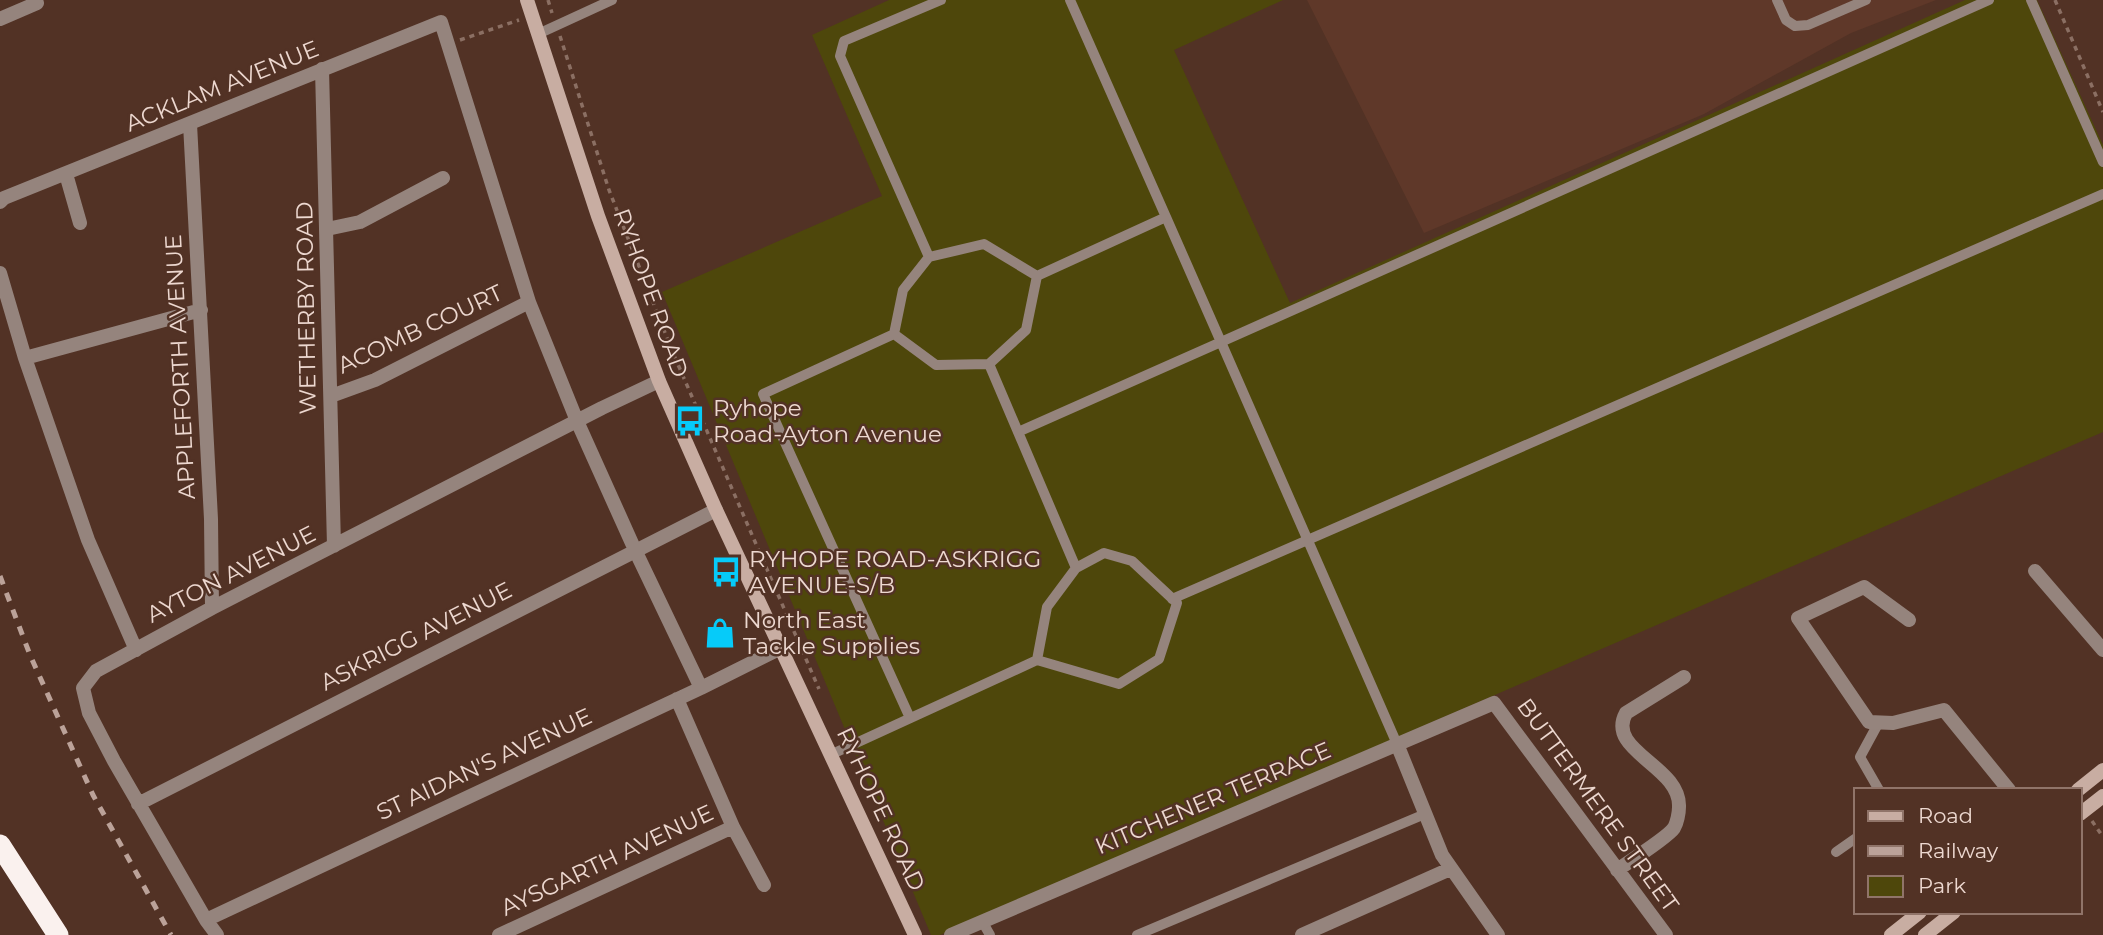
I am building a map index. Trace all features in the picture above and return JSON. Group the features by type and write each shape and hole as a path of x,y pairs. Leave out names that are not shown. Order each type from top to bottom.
{"highway":[{"path":"0,845 58,935"}],"main road":[{"name":"RYHOPE ROAD","path":"527,0 598,216 659,381 716,510 915,935"},
{"path":"2081,788 2103,771"},
{"path":"2082,812 2103,796"},
{"path":"1891,935 1917,914"},
{"path":"1925,935 1951,914"}],"street":[{"path":"0,19 37,3"},
{"name":"ACKLAM AVENUE","path":"0,202 4,198 442,22 449,44"},
{"path":"449,44 529,302 577,421 701,688"},
{"name":"WETHERBY ROAD","path":"322,69 334,546"},
{"name":"APPLEFORTH AVENUE","path":"190,124 211,519 212,608"},
{"path":"66,174 80,223"},
{"path":"327,229 360,222 443,178"},
{"path":"0,274 88,540 136,649"},
{"name":"ACOMB COURT","path":"331,396 375,380 529,302"},
{"path":"26,358 201,310"},
{"name":"AYTON AVENUE","path":"217,935 138,804 89,713 83,688 96,671 212,608 659,381"},
{"name":"ASKRIGG AVENUE","path":"138,804 716,510"},
{"path":"2035,571 2103,650"},
{"path":"1909,620 1864,587 1798,618 1869,722 1893,723 1944,710 2007,788"},
{"name":"ST AIDAN'S AVENUE","path":"206,920 781,648"},
{"path":"1617,870 1674,828 1679,813 1679,798 1672,783 1633,748 1621,730 1622,720 1626,713 1684,677"},
{"path":"677,699 733,827 764,885"},
{"name":"KITCHENER TERRACE","path":"951,935 1494,703"},
{"name":"BUTTERMERE STREET","path":"1494,703 1666,935"},
{"path":"1396,744 1441,855 1498,935"},
{"name":"AYSGARTH AVENUE","path":"499,935 733,827"},
{"path":"1302,935 1321,931 1450,869"}],"lane":[{"path":"538,34 612,0"},
{"path":"929,257 840,56 844,41 941,0"},
{"path":"1070,0 1396,744"},
{"path":"1777,0 1786,20 1795,26 1808,24 1866,0"},
{"path":"1018,432 1989,0"},
{"path":"2031,0 2103,162"},
{"path":"1172,598 2103,194"},
{"path":"1037,276 1166,217"},
{"path":"894,334 903,290 929,257 984,244 1037,276"},
{"path":"894,334 936,365 989,364 1026,330 1037,276"},
{"path":"894,334 763,394 910,718"},
{"path":"989,364 1076,568"},
{"path":"830,755 1037,660 1119,684 1159,659 1177,603 1132,561 1104,553 1076,568 1047,607 1037,660"},
{"path":"1878,788 1860,757 1879,722"},
{"path":"1137,935 1425,814"},
{"path":"1836,852 1854,839"},
{"path":"982,921 990,935"}],"path":[{"path":"548,0 609,190 673,353 822,696"},
{"path":"2055,0 2103,113"},
{"path":"449,44 531,15"}],"shaded area":[{"path":"1307,0 1936,0 1851,33 1704,114 1424,233"}],"green space":[{"path":"889,0 1283,0 1174,50 1290,303 1965,0 2037,0 2103,145 2103,432 940,935 931,935 662,292 882,196 812,35"}],"railway":[{"path":"0,576 30,655 93,795 171,935"}],"place":[{"name":"Ryhope Road-Ayton Avenue","path":"690,421"},
{"name":"RYHOPE ROAD-ASKRIGG AVENUE-S/B","path":"726,572"},
{"name":"North East Tackle Supplies","path":"720,633"}]}
